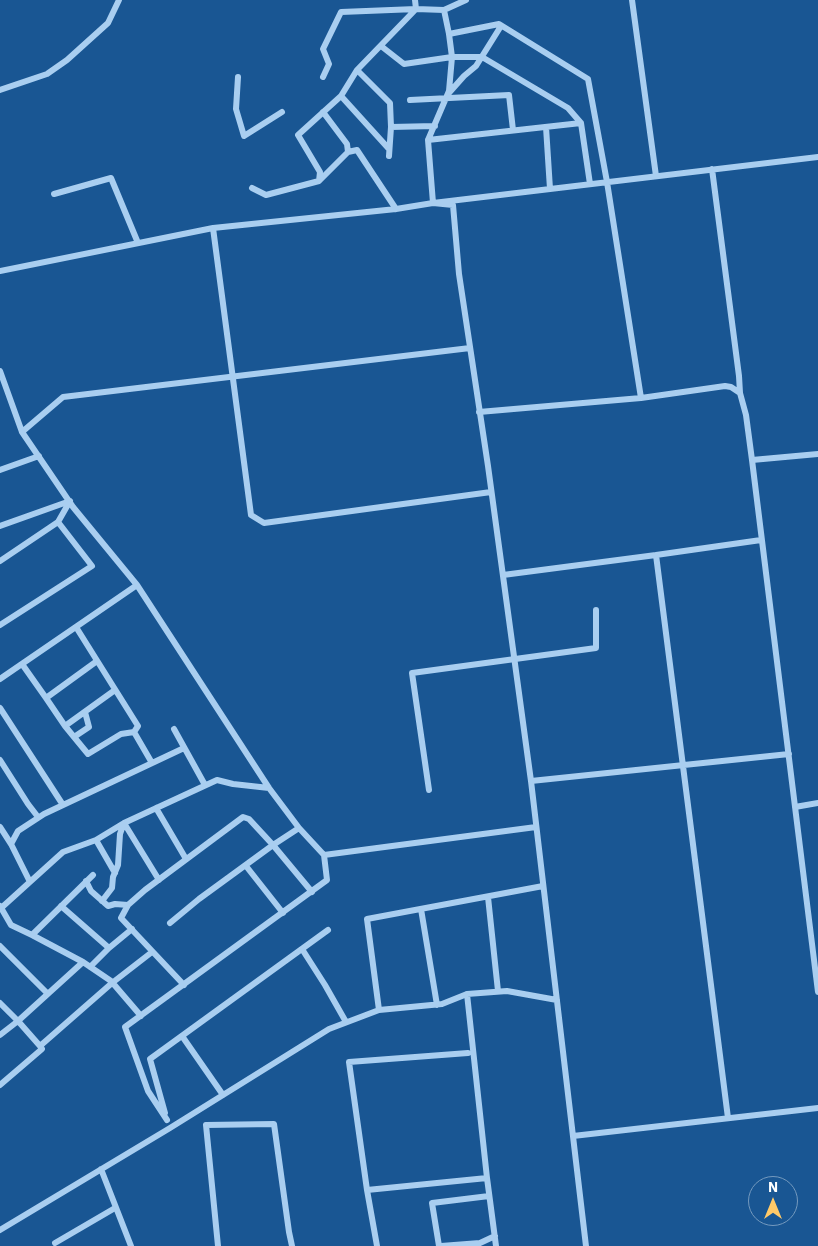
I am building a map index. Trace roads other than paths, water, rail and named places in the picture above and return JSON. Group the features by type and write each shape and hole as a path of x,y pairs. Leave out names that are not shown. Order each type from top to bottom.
{"street":[{"path":"0,90 47,74 67,60 108,23 119,0"},
{"path":"319,181 320,172 298,135 341,96 358,70 416,9 415,0"},
{"path":"323,77 329,64 323,48 341,12 416,9 444,10 466,0"},
{"path":"632,0 656,176"},
{"path":"433,203 428,140 446,97 452,56 444,10"},
{"path":"449,34 498,24 588,79 607,182 641,398"},
{"path":"446,97 464,76 476,66 501,26"},
{"path":"381,46 404,64 452,56 482,58 568,108 581,123 590,184"},
{"path":"341,96 389,153 390,103 358,70"},
{"path":"238,77 236,109 244,136 282,112"},
{"path":"410,100 509,95 513,130"},
{"path":"323,112 346,144 348,152"},
{"path":"428,140 581,123"},
{"path":"391,127 435,126"},
{"path":"546,127 550,189"},
{"path":"252,188 266,195 319,181 348,152 357,150 396,209"},
{"path":"0,271 213,228 396,209 818,157"},
{"path":"712,169 740,393 746,415 752,460 794,807 815,946 818,992"},
{"path":"54,194 111,178 138,243"},
{"path":"433,203 453,205 459,274 531,781 586,1246"},
{"path":"213,228 251,515 264,523 491,492"},
{"path":"22,432 63,397 470,348"},
{"path":"0,371 22,432 70,501 137,585 269,788 299,828 324,855 327,880 125,1027 148,1091 167,1120"},
{"path":"479,412 641,398 726,386 740,393"},
{"path":"752,460 818,454"},
{"path":"0,470 39,456"},
{"path":"0,561 58,522 70,501"},
{"path":"0,526 70,501"},
{"path":"0,625 92,566 58,522"},
{"path":"503,575 656,556 761,540"},
{"path":"656,556 728,1118"},
{"path":"0,679 137,585"},
{"path":"429,790 412,673 596,648 596,610"},
{"path":"22,664 65,726 88,754 121,734 134,732 138,726 76,627"},
{"path":"46,698 97,661"},
{"path":"65,726 115,690"},
{"path":"0,708 63,805"},
{"path":"74,737 89,726 85,712"},
{"path":"174,729 204,786"},
{"path":"134,732 152,763"},
{"path":"11,844 18,831 38,817 184,748"},
{"path":"531,781 789,754"},
{"path":"0,760 38,817"},
{"path":"141,1016 112,983 83,962 11,925 0,908 63,852 96,840 124,823 217,780 233,784 269,788"},
{"path":"794,807 818,803"},
{"path":"156,808 186,860"},
{"path":"184,985 120,918 128,905 243,817 249,819 273,845 312,892"},
{"path":"102,901 112,888 118,865 120,834 124,823"},
{"path":"124,823 159,880"},
{"path":"0,827 11,844 30,882"},
{"path":"324,855 536,827"},
{"path":"170,923 199,899 299,828"},
{"path":"96,840 115,873"},
{"path":"246,866 283,913"},
{"path":"32,935 93,875"},
{"path":"86,881 90,891 108,906 115,904 128,905"},
{"path":"379,1010 367,920 543,886"},
{"path":"488,897 498,991"},
{"path":"61,906 109,948"},
{"path":"422,909 438,1005"},
{"path":"90,967 132,929"},
{"path":"170,1128 150,1059 328,930"},
{"path":"0,946 48,994"},
{"path":"302,949 346,1022"},
{"path":"40,1046 112,983 152,952"},
{"path":"0,1035 83,962"},
{"path":"0,1230 170,1128 329,1029 379,1010 438,1005 467,994 507,991 557,1000"},
{"path":"467,994 496,1246"},
{"path":"0,1003 42,1049 0,1085"},
{"path":"182,1036 223,1095"},
{"path":"377,1246 349,1062 468,1053"},
{"path":"573,1136 818,1108"},
{"path":"218,1246 206,1125 274,1124 292,1246"},
{"path":"101,1169 131,1246"},
{"path":"367,1190 487,1178"},
{"path":"489,1196 432,1203 440,1246 480,1243 495,1236"},
{"path":"55,1243 115,1208"}]}
